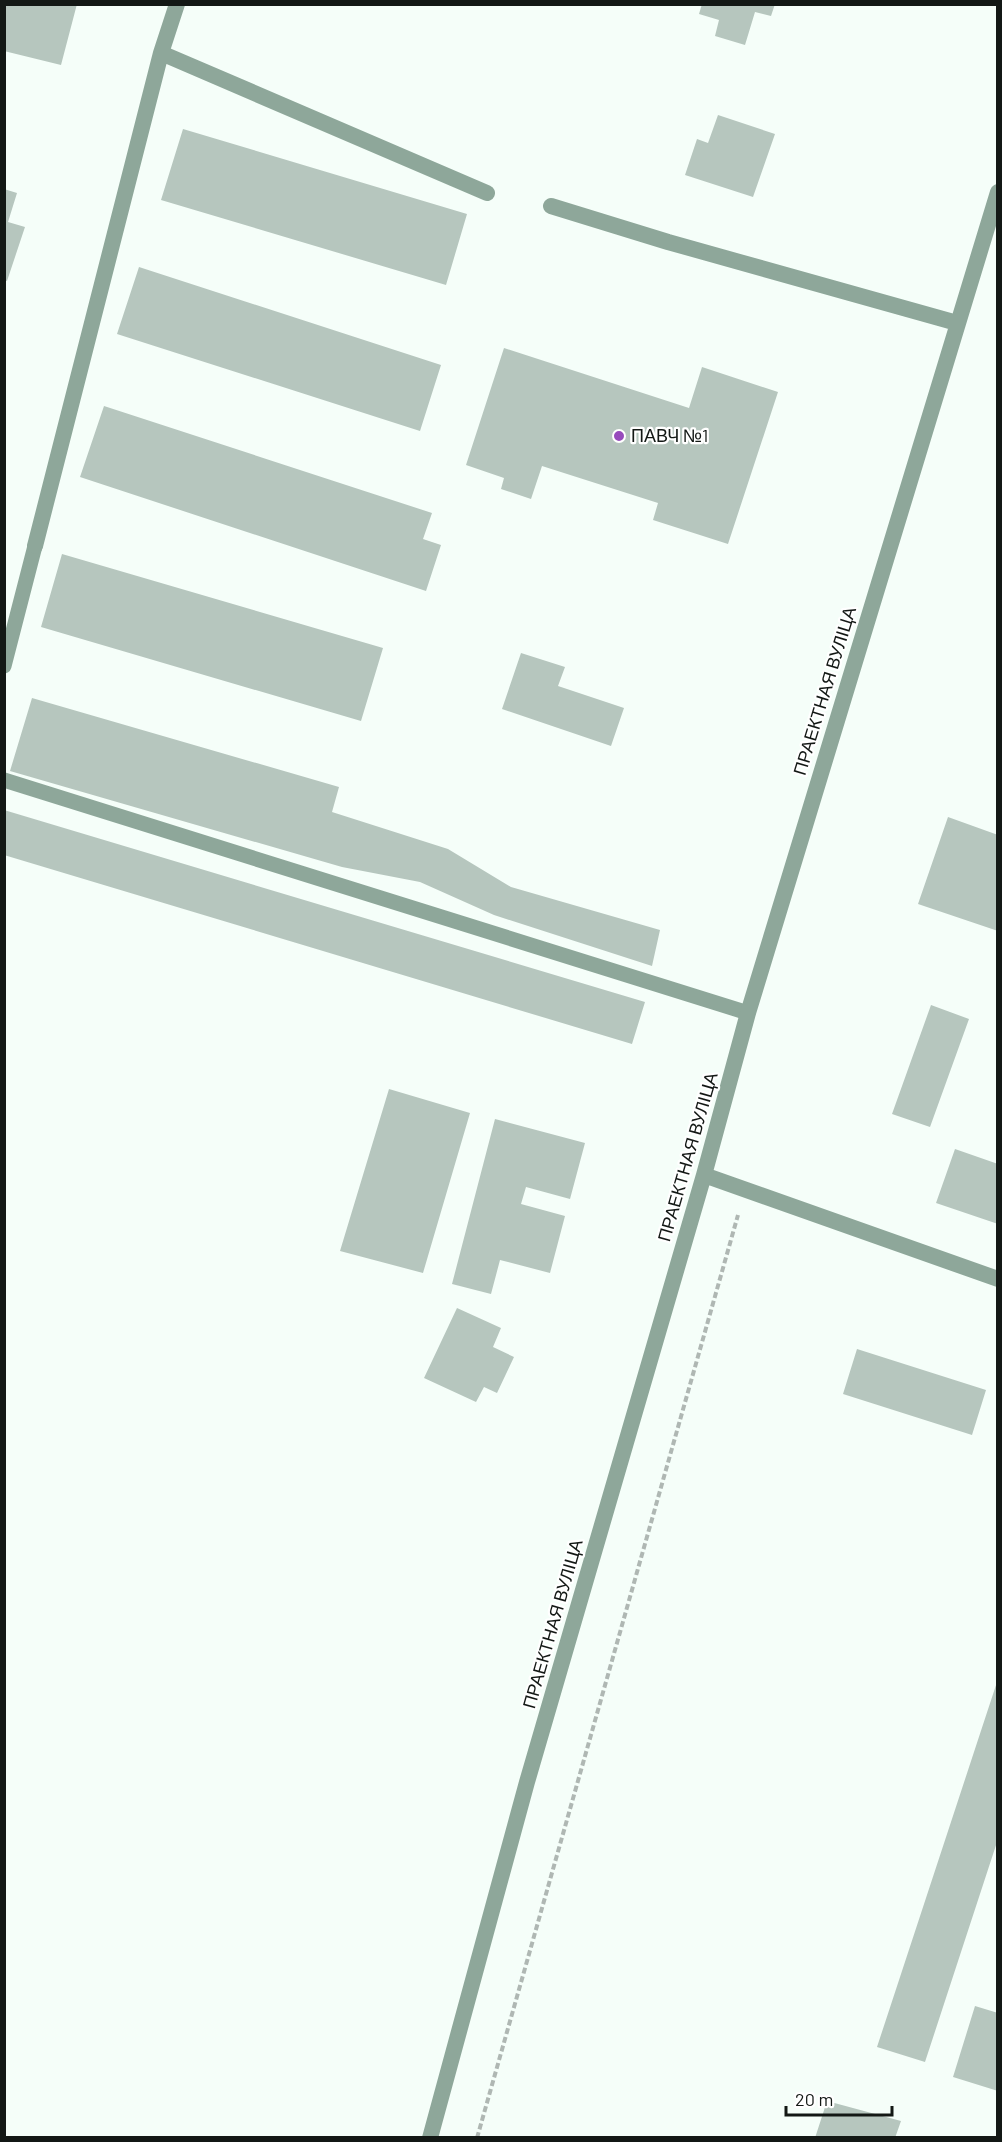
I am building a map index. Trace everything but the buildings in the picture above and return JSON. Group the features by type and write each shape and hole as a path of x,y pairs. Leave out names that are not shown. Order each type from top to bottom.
{"street":[{"path":"35,546 161,53 177,4"},
{"path":"161,53 487,193"},
{"name":"ПРАЕКТНАЯ ВУЛІЦА","path":"430,2138 527,1782 704,1175 748,1013 998,192"},
{"path":"551,206 668,242 957,323"},
{"path":"704,1175 998,1279"}],"lane":[{"path":"4,666 35,546"},
{"path":"4,780 748,1013"}],"path":[{"path":"477,2138 746,1190"}],"place":[{"name":"ПАВЧ №1","path":"619,436"}]}
